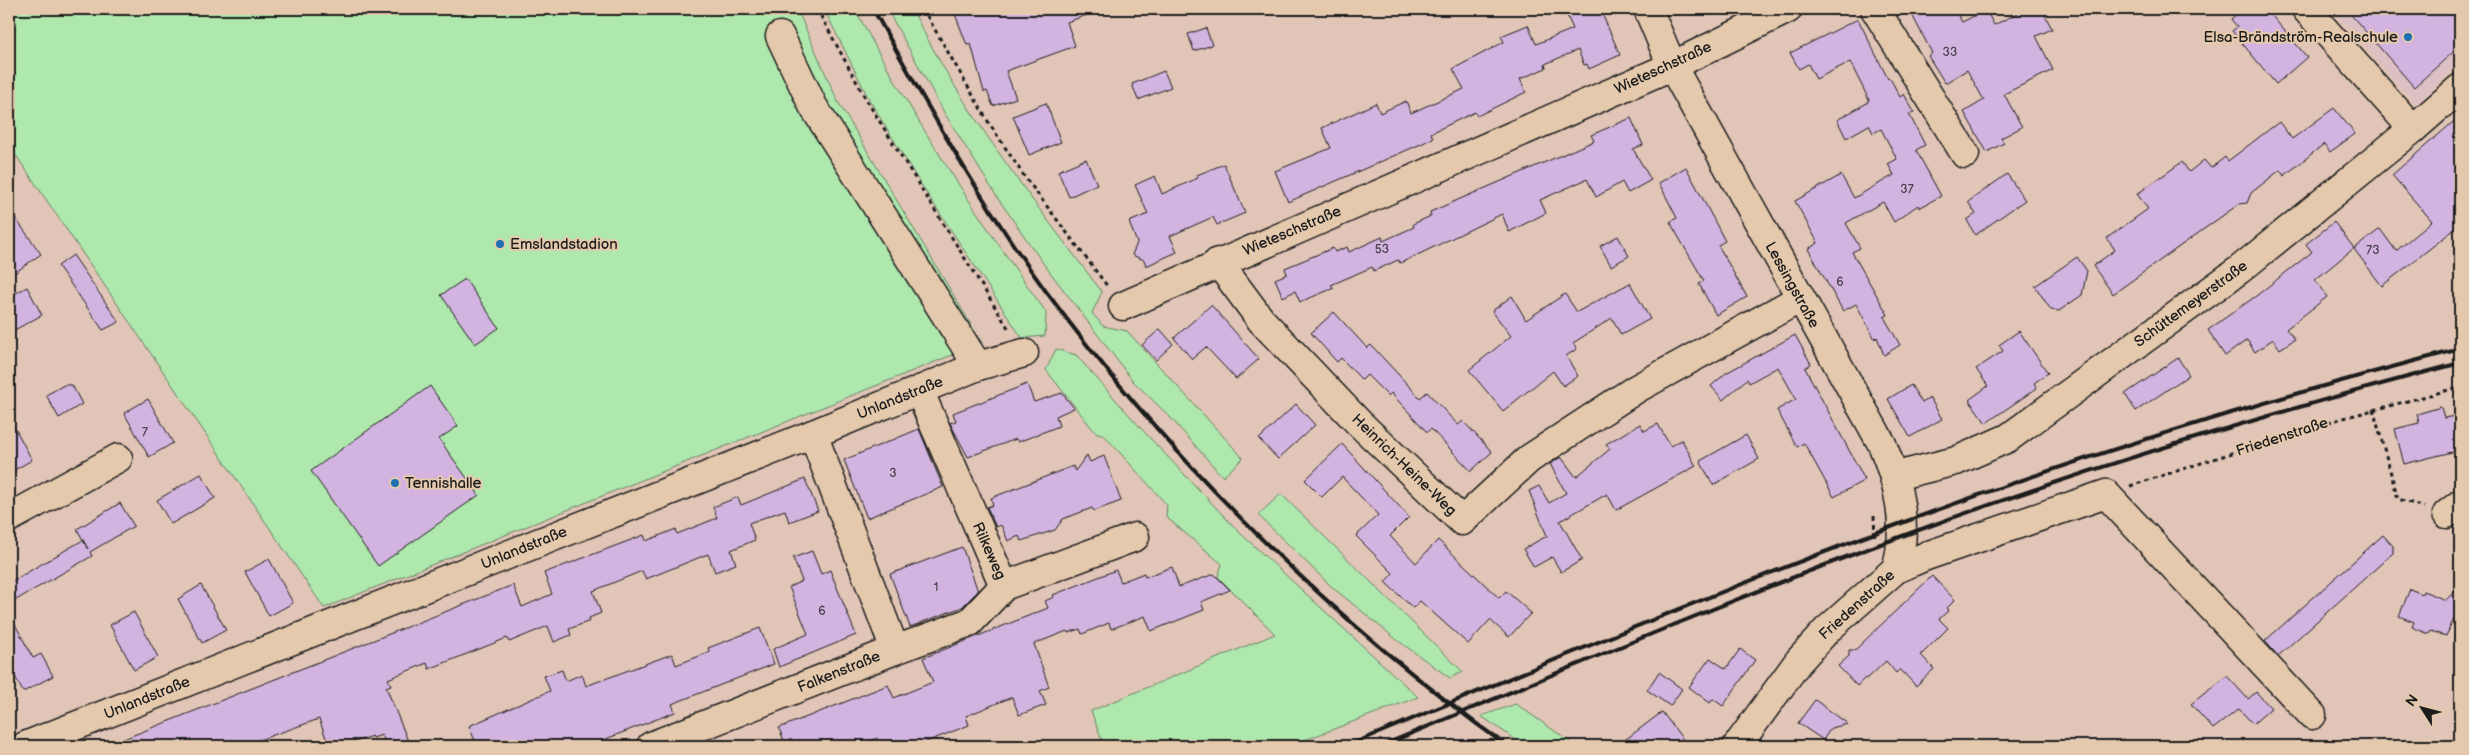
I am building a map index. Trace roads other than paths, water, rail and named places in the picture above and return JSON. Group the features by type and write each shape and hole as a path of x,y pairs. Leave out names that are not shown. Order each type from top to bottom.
{"street":[{"name":"Lessingstraße","path":"1648,9 1672,66 1882,444 1896,476 1901,502 1902,536 1896,569"},
{"name":"Wieteschstraße","path":"1122,306 1218,262 1672,66 1788,9"},
{"path":"1875,9 1965,154"},
{"path":"2306,9 2413,129"},
{"path":"780,36 813,106 978,366"},
{"name":"Schüttemeyerstraße","path":"1896,476 1956,461 2008,438 2239,270 2413,129 2460,88"},
{"name":"Heinrich-Heine-Weg","path":"1218,262 1261,320 1359,423 1462,521 1528,459 1636,389 1800,299"},
{"name":"Unlandstraße","path":"25,746 813,434 978,366 1024,352"},
{"name":"Rilkeweg","path":"920,390 1004,586 1135,537"},
{"name":"Falkenstraße","path":"652,746 895,650 813,434"},
{"path":"9,518 118,458"},
{"name":"Friedenstraße","path":"1737,746 1798,662 1828,630 1896,569 1926,556 2106,494 2312,715"},
{"path":"895,650 970,622 1004,586"}],"railway":[{"path":"873,9 955,152 998,222 1045,290 1146,416 1201,477 1319,593 1380,647 1507,746"},
{"path":"1347,746 1829,550 1968,499 2177,429 2318,387 2460,349"},
{"path":"1381,746 1707,611 1973,510 2111,464 2250,421 2460,363"}],"place":[{"name":"Elsa-Brändström-Realschule","path":"2408,37"},
{"name":"Emslandstadion","path":"500,244"},
{"name":"Tennishalle","path":"395,483"}]}
